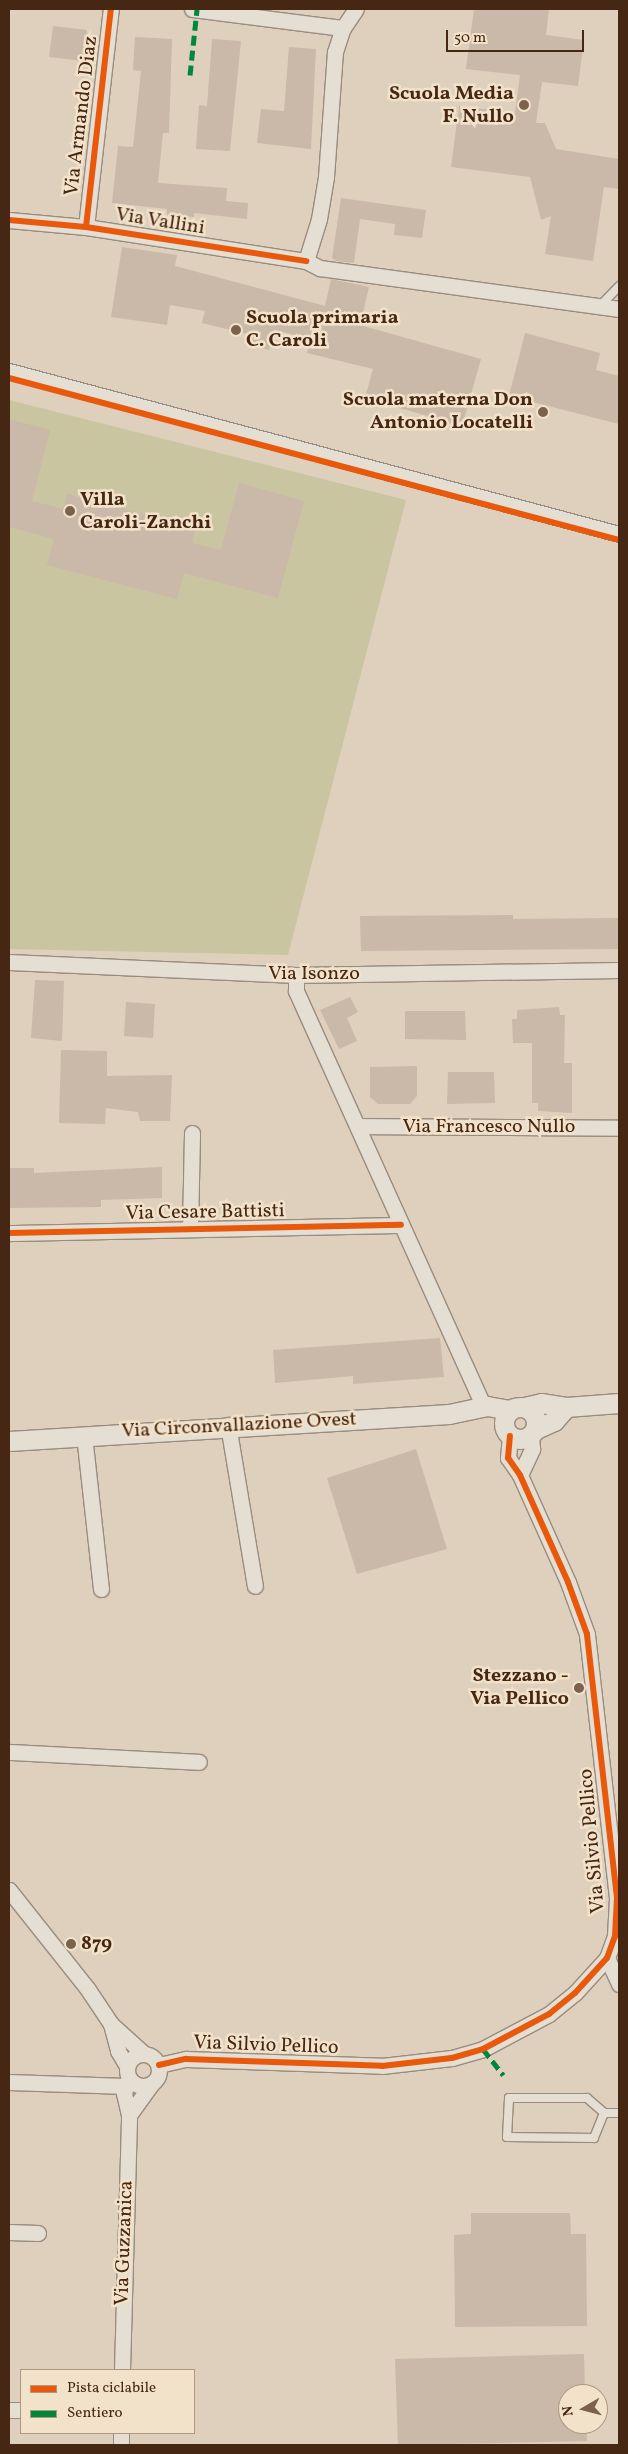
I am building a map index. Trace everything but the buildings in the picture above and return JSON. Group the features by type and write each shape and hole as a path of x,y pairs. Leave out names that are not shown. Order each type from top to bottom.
{"street":[{"name":"Via Armando Diaz","path":"86,227 111,9"},
{"path":"192,9 343,28"},
{"path":"306,261 319,219 336,52 343,28 356,9"},
{"name":"Via Vallini","path":"9,220 86,227 306,261 320,268 598,308 619,308"},
{"path":"9,371 619,534"},
{"name":"Via Isonzo","path":"9,962 296,975 619,970"},
{"path":"296,975 296,991 401,1225 477,1410"},
{"name":"Via Francesco Nullo","path":"358,1126 619,1128"},
{"path":"190,1229 192,1133"},
{"name":"Via Cesare Battisti","path":"9,1233 401,1225"},
{"name":"Via Circonvallazione Ovest","path":"9,1440 477,1410 512,1420 541,1403 566,1407 619,1404"},
{"path":"520,1475 532,1449 533,1433 535,1416 512,1420 520,1440 533,1433 554,1421 566,1407"},
{"name":"Via Silvio Pellico","path":"159,2066 186,2059 382,2066 452,2058 483,2049 549,2014 575,1993 607,1958 615,1936 617,1898 613,1794 587,1634 582,1612 520,1475 508,1458 512,1420"},
{"path":"228,1425 255,1586"},
{"path":"84,1435 101,1588"},
{"path":"9,1752 199,1762"},
{"name":"Via Guzzanica","path":"9,1890 87,1988 111,2024 143,2053"},
{"path":"607,1958 619,1984"},
{"name":"Via Guzzanica","path":"111,2024 127,2076 124,2093 129,2116 122,2369"},
{"path":"127,2076 133,2057 143,2053 154,2057 159,2066 159,2075 129,2116"},
{"path":"9,2082 127,2076 138,2085 152,2083"},
{"path":"9,2232 38,2233"}],"lane":[{"path":"598,308 619,286"},
{"path":"604,2113 594,2138 507,2137 510,2098 587,2098 604,2113 619,2112"}],"shaded area":[{"path":"9,400 406,500 288,955 9,949"}],"marked path":[{"path":"190,75 197,9"},
{"path":"483,2049 503,2075"}],"cycle path":[{"path":"86,227 111,9"},
{"path":"9,220 86,227 306,261"},
{"path":"9,378 619,540"},
{"path":"9,1233 401,1225"},
{"path":"159,2065 186,2059 382,2066 452,2058 483,2049 549,2014 575,1993 607,1958 615,1936 617,1898 587,1634 568,1582 520,1475 508,1458 510,1436"}],"place":[{"name":"Scuola Media F. Nullo","path":"524,105"},
{"name":"Scuola primaria C. Caroli","path":"236,330"},
{"name":"Scuola materna Don Antonio Locatelli","path":"543,412"},
{"name":"Villa Caroli-Zanchi","path":"70,511"},
{"name":"Stezzano - Via Pellico","path":"579,1688"},
{"name":"879","path":"71,1944"}]}
